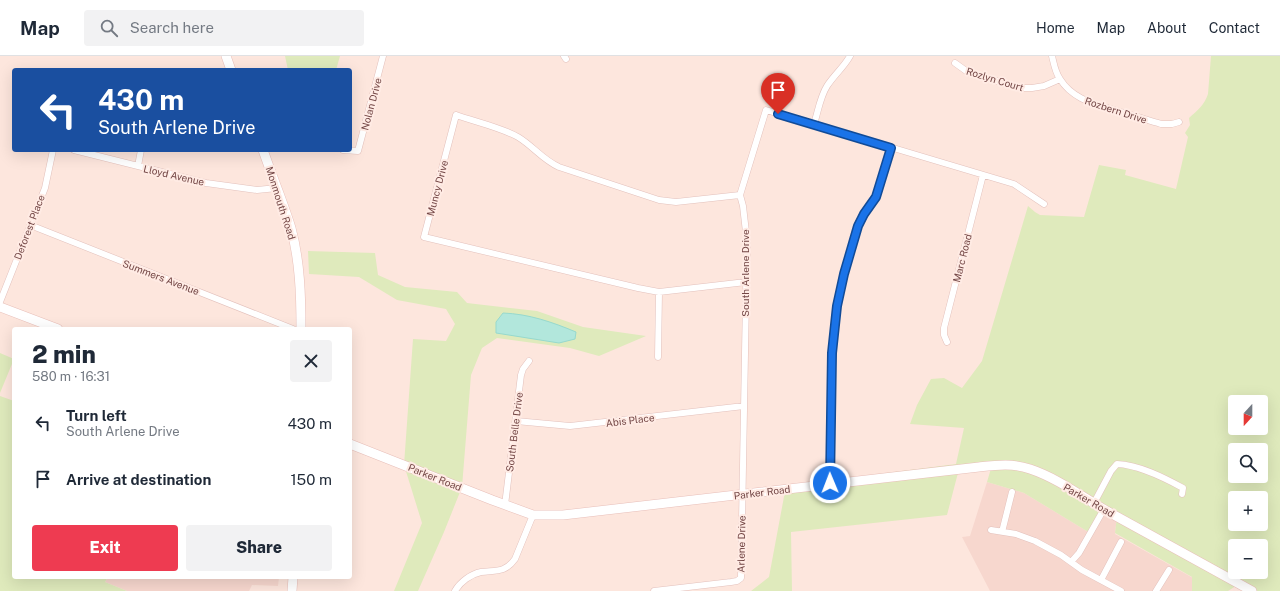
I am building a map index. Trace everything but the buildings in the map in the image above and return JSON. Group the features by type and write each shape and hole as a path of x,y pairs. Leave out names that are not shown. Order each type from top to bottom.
{"street":[{"path":"226,56 230,68"},
{"name":"Nolan Drive","path":"352,151 358,151 383,56"},
{"path":"814,124 825,89 844,66 850,56"},
{"name":"Rozbern Drive","path":"1052,56 1054,67 1060,79 1074,94 1086,101 1162,124 1179,122"},
{"name":"Rozlyn Court","path":"954,63 969,73 1022,88 1044,86 1060,79"},
{"path":"762,104 766,110 1017,186 1044,204"},
{"name":"South Arlene Drive","path":"742,494 747,240 743,206 740,195 766,110"},
{"name":"Muncy Drive","path":"424,237 455,112 515,135 548,161 559,167 659,200 676,202 740,195"},
{"path":"830,483 832,353 837,306 844,274 858,226 864,214 876,197 891,148"},
{"name":"Deforest Place","path":"0,302 45,188 53,152"},
{"name":"Lloyd Avenue","path":"82,152 214,184 256,190 277,188"},
{"path":"138,166 142,152"},
{"name":"Monmouth Road","path":"264,152 291,229 295,247 300,292 301,327"},
{"name":"Marc Road","path":"947,342 944,335 944,328 983,175"},
{"name":"Summers Avenue","path":"30,225 288,327"},
{"path":"417,241 424,237 659,292 746,282"},
{"path":"658,357 659,292"},
{"path":"0,307 53,327"},
{"name":"South Belle Drive","path":"505,505 521,375 523,369 529,361"},
{"name":"Abis Place","path":"516,421 570,426 744,406"},
{"name":"Parker Road","path":"352,445 532,515 563,515 830,483 1005,465 1022,467 1042,473 1252,591"},
{"path":"1094,503 1111,471 1117,464 1126,465 1169,481 1183,488 1182,494"},
{"path":"1002,532 1012,492"},
{"name":"Arlene Drive","path":"654,591 731,582 740,579 742,572 742,494"},
{"path":"1071,562 1079,553 1104,509"},
{"path":"455,591 464,581 481,572 500,570 511,565 515,559 532,515"},
{"path":"991,530 1016,534 1035,541 1061,555 1082,570 1121,591"},
{"path":"1101,580 1121,542"},
{"path":"1156,591 1169,570"},
{"path":"292,591 293,579"}],"shaded area":[{"path":"987,482 1024,493 1090,533 1104,509 1117,516 1115,534 1193,578 1192,591 990,591 962,537 970,536"},
{"path":"107,579 279,579 278,586 252,585 249,591 127,591 105,582"}],"green space":[{"path":"285,56 340,56 337,68 288,68"},
{"path":"1211,56 1280,56 1280,591 1252,591 1239,584 1228,591 1192,591 1192,577 1115,533 1117,516 1104,509 1090,533 1024,493 987,482 992,465 959,469 947,515 791,532 792,591 751,591 769,577 786,486 956,464 964,428 910,424 917,405 931,379 944,378 962,388 982,361 1028,206 1040,215 1084,217 1099,165 1126,170 1125,175 1176,189 1188,137 1185,133 1190,125 1189,118 1198,110 1207,98"},
{"path":"308,251 375,253 378,275 405,287 457,292 467,303 537,311 583,327 646,336 599,356 570,348 497,338 482,348 471,375 462,487 418,591 394,591 422,523 404,465 413,339 446,341 455,324 446,309 397,300 359,277 309,274"},
{"path":"0,353 12,358 12,364 0,393"},
{"path":"0,396 12,400 12,579 107,579 105,582 127,591 0,591"}],"water":[{"path":"503,313 531,317 558,325 576,332 575,339 559,343 496,333 496,322"}],"route":[{"path":"778,114 891,148 879,191 874,201 860,220 844,274 837,306 832,353 830,483"}]}
